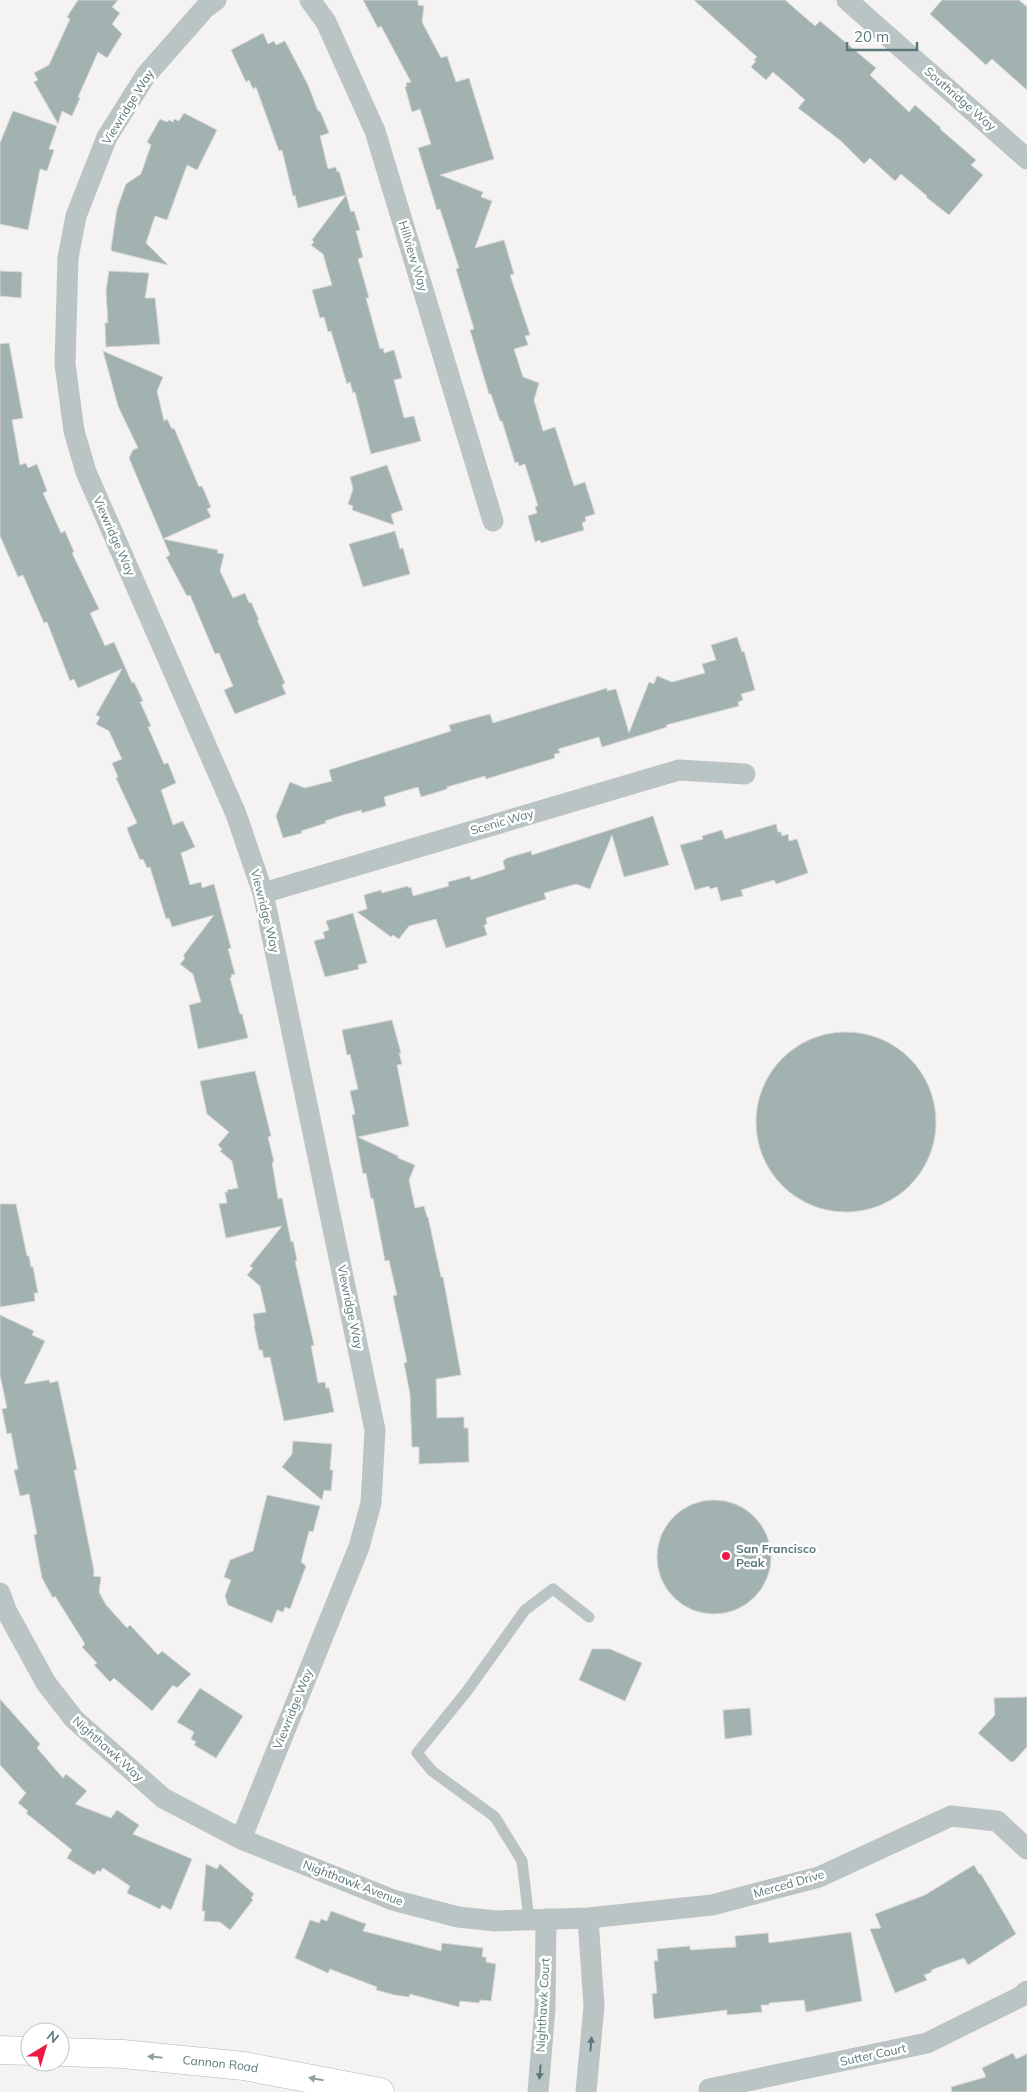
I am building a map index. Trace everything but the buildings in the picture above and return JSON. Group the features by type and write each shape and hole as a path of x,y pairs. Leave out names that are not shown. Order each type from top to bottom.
{"main road":[{"path":"0,2050 20,2051"},
{"name":"Cannon Road","path":"70,2052 123,2054 244,2066 380,2092"}],"street":[{"name":"Viewridge Way","path":"216,0 205,8 146,75 107,138 76,216 70,250 65,364 74,431 86,472 236,814 263,892 375,1430 371,1503 359,1547 241,1839"},
{"name":"Hillview Way","path":"310,0 326,22 375,131 493,521"},
{"name":"Southridge Way","path":"847,0 1027,159"},
{"name":"Scenic Way","path":"263,892 680,770 744,774"},
{"name":"Nighthawk Way","path":"0,1593 6,1610 46,1683 74,1720 163,1798 241,1839"},
{"name":"Merced Drive","path":"588,1918 712,1905 819,1877 951,1816 997,1821 1027,1849"},
{"name":"Nighthawk Avenue","path":"241,1839 393,1900 458,1917 496,1921 588,1918"},
{"path":"586,2092 594,2006 588,1918"},
{"name":"Nighthawk Court","path":"537,1919 545,2008 538,2092"},
{"name":"Sutter Court","path":"709,2089 927,2043 1020,1997 1027,1991"}],"lane":[{"path":"537,1919 522,1861 495,1817 432,1771 418,1753 467,1691 525,1610 553,1589 588,1617"}],"place":[{"name":"San Francisco Peak","path":"726,1556"}]}
